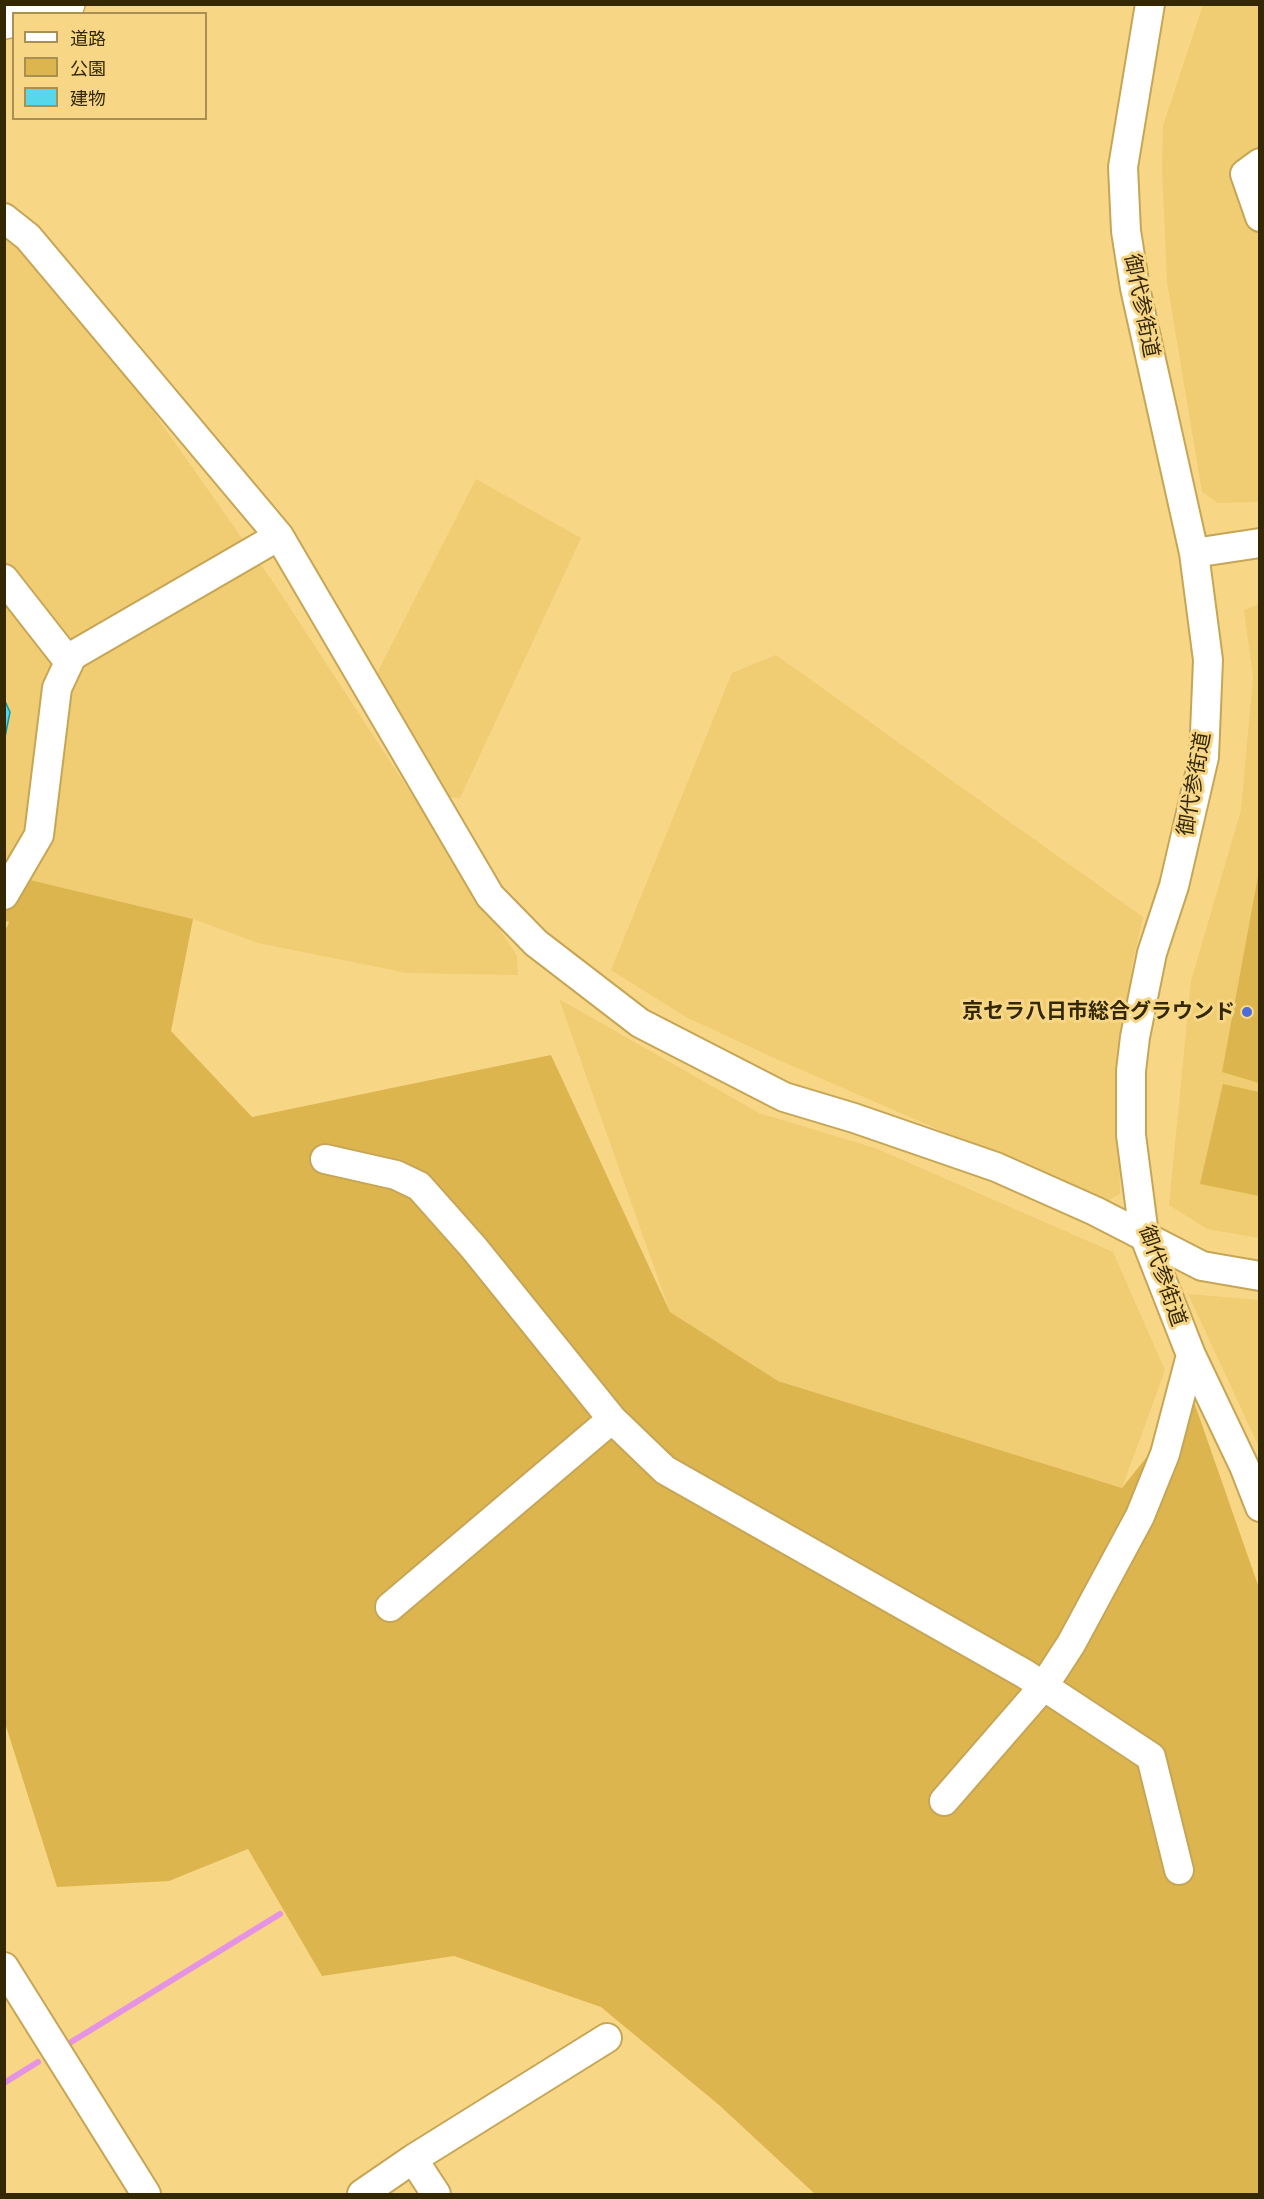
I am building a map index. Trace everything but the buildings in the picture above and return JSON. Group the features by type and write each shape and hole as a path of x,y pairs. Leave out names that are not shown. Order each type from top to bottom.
{"highway":[{"path":"42,12 68,4"}],"street":[{"name":"御代参街道","path":"1150,4 1123,167 1126,231 1135,288 1194,553 1208,660 1204,757 1174,886 1152,953 1135,1037 1131,1071 1131,1135 1144,1235 1191,1355 1244,1466 1260,1507"},
{"path":"1260,163 1245,174 1260,217"},
{"path":"4,218 28,237 279,536 490,896 536,943 640,1023 784,1097 854,1118 996,1167 1144,1235 1202,1266 1260,1276"},
{"path":"4,895 39,835 57,688 72,656 279,536"},
{"path":"1194,553 1260,543"},
{"path":"7,586 69,662"},
{"path":"325,1159 396,1175 419,1186 474,1248 612,1419 665,1470 870,1584 1043,1687 1151,1757 1179,1869"},
{"path":"944,1802 1043,1687 1071,1644 1140,1516 1165,1454 1191,1355"},
{"path":"390,1607 612,1419"},
{"path":"4,1967 146,2194"},
{"path":"362,2194 413,2159 607,2038"},
{"path":"413,2159 436,2194"}],"shaded area":[{"path":"1203,5 1259,5 1259,502 1218,503 1202,492 1167,282 1162,169 1163,126"},
{"path":"5,232 18,241 135,386 275,585 517,956 518,975 407,973 258,943 193,919 5,874"},
{"path":"476,479 581,538 460,798 450,797 373,681"},
{"path":"1259,604 1259,1238 1207,1229 1169,1205 1191,981 1241,810 1253,678 1244,610"},
{"path":"776,655 1143,917 1132,965 1118,1093 1120,1194 1105,1202 772,1057 686,1017 611,970 732,673"},
{"path":"559,999 759,1113 875,1148 1113,1252 1165,1370 1122,1488 778,1381 670,1312"},
{"path":"1188,1294 1259,1300 1259,1447"}],"green space":[{"name":"京セラ八日市総合グラウンド","path":"1259,871 1260,1083 1222,1072"},
{"path":"5,874 193,919 171,1031 252,1117 551,1055 670,1312 778,1381 1122,1488 1193,1399 1259,1588 1259,2194 815,2194 719,2105 601,2007 454,1956 322,1976 248,1849 169,1881 57,1887 5,1723 4,934 9,922 5,921"},
{"path":"1223,1084 1259,1092 1259,1196 1200,1184"}],"waterway":[{"path":"63,2047 280,1914"},
{"path":"4,2083 38,2062"}],"place":[{"name":"京セラ八日市総合グラウンド","path":"1247,1012"}]}
